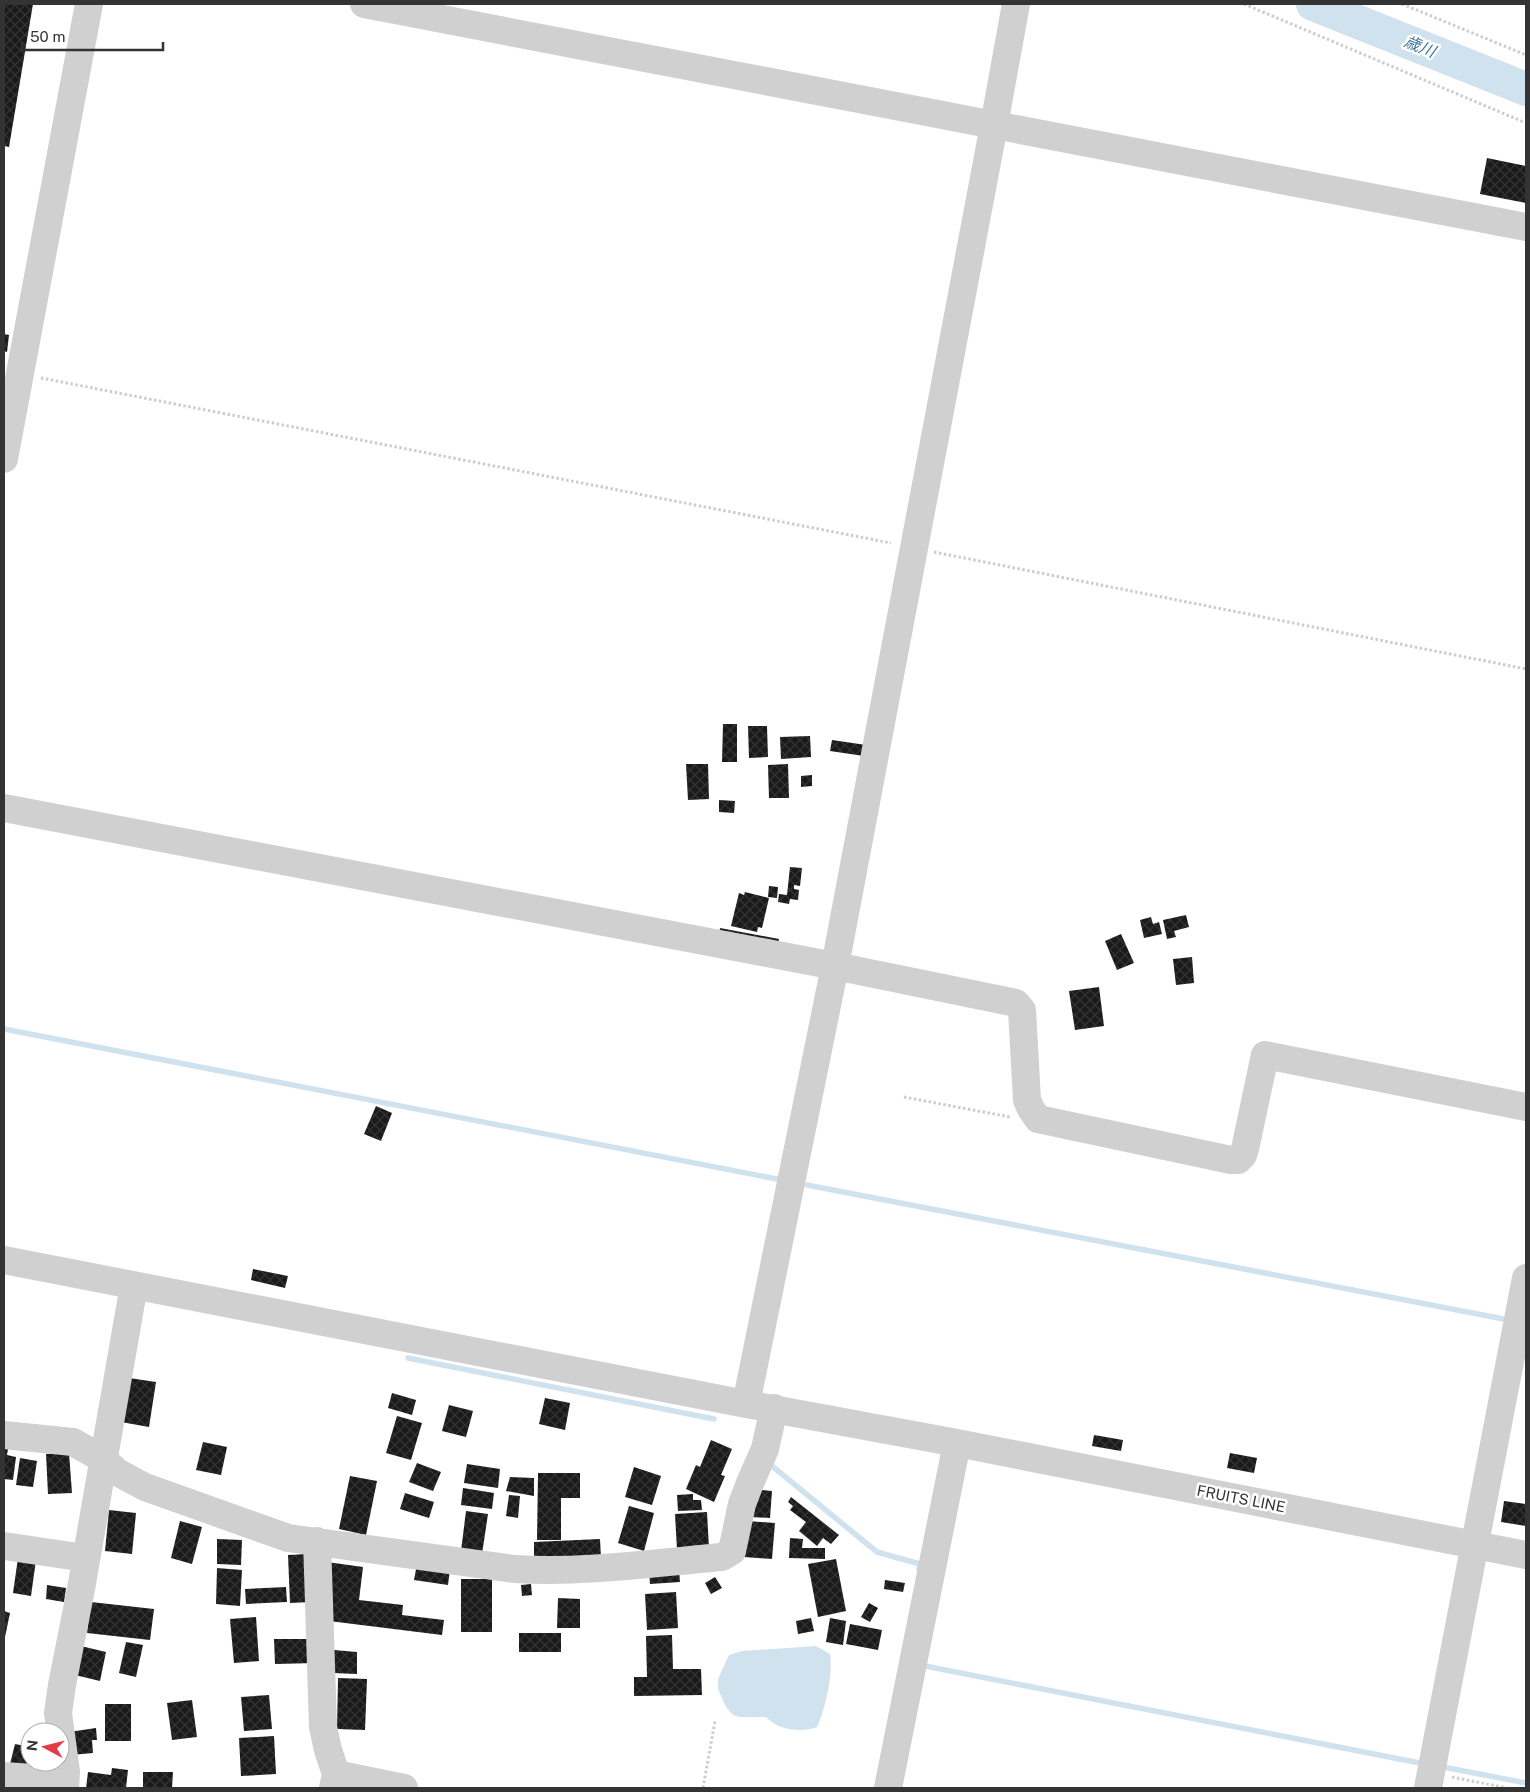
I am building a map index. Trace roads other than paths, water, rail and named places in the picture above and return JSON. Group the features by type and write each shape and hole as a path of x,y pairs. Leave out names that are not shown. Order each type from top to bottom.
{"street":[{"path":"4,458 89,4"},
{"path":"364,4 1526,227"},
{"path":"746,1404 835,966 1016,4"},
{"path":"4,808 835,966 1016,1003 1022,1010 1026,1100 1038,1119 1231,1160 1238,1160 1243,1155 1245,1149 1265,1055 1526,1107"},
{"name":"FRUITS LINE","path":"4,1260 1526,1554"},
{"path":"1437,1782 1475,1545 1526,1278"},
{"path":"4,1776 65,1780 58,1713 134,1285"},
{"path":"4,1435 73,1442 103,1459 117,1472 158,1492 288,1538 514,1568 550,1571 722,1557 732,1551 742,1504 765,1449 774,1408"},
{"path":"888,1788 957,1443"},
{"path":"317,1541 323,1726 334,1781 404,1788"},
{"path":"4,1546 85,1558"}],"water":[{"path":"816,1646 830,1654 831,1662 828,1691 817,1727 804,1730 790,1729 777,1725 766,1717 740,1717 733,1715 726,1707 718,1689 718,1679 729,1655 742,1651"}],"waterway":[{"name":"歳川","path":"1313,4 1526,89"},
{"path":"4,1029 782,1180"},
{"path":"807,1185 1509,1320"},
{"path":"408,1358 714,1419"},
{"path":"772,1466 877,1552 920,1564 919,1569"},
{"path":"925,1666 1425,1764"},
{"path":"1443,1767 1526,1783"}]}
